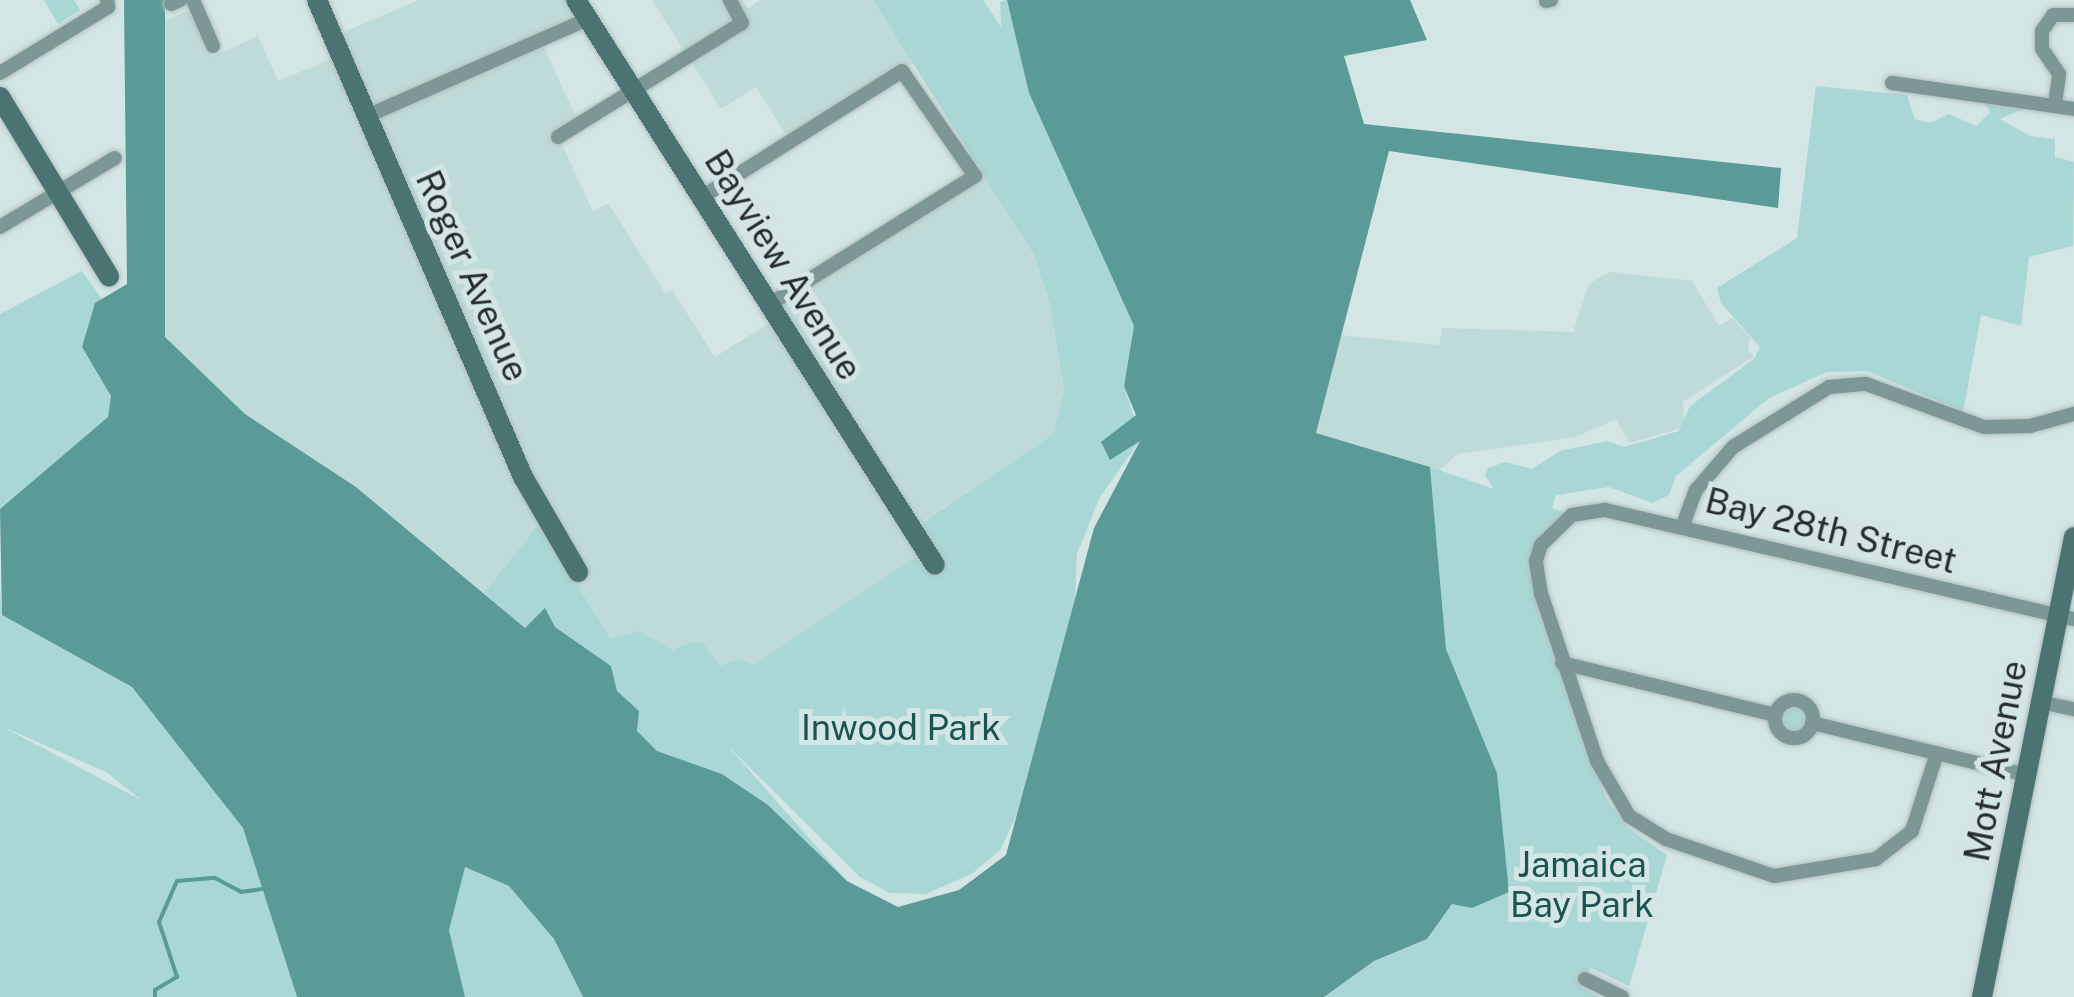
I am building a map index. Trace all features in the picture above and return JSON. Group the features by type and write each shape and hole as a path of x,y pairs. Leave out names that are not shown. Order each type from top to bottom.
{"street":[{"path":"0,73 108,7 106,0"},
{"path":"193,0 213,46"},
{"name":"Roger Avenue","path":"317,0 523,477 578,572"},
{"name":"Bayview Avenue","path":"576,0 935,565"},
{"path":"558,137 742,22 732,4"},
{"path":"2055,104 2060,81 2042,49 2042,31 2053,15 2074,15"},
{"path":"367,116 588,19"},
{"path":"702,198 902,71 974,176 770,304"},
{"path":"1892,82 2074,108"},
{"path":"0,97 110,276"},
{"path":"0,228 115,158"},
{"path":"1683,525 1696,490 1733,446 1829,387 1866,384 1984,427 2030,426 2074,414"},
{"name":"Bay 28th Street","path":"1562,663 1536,561 1551,532 1572,515 1606,510 1683,525 2066,619"},
{"name":"Mott Avenue","path":"1982,997 2040,702 2066,619 2074,536"},
{"path":"1562,663 1776,715"},
{"path":"1562,663 1596,762 1629,816 1744,871 1821,873 1890,852 1918,818 1937,752"},
{"path":"1776,715 1795,700 1807,706 1812,723"},
{"path":"2040,702 2074,709"},
{"path":"1776,715 1776,726 1790,738 1802,737 1812,723"},
{"path":"1812,723 2027,775"},
{"path":"1585,979 1622,997"}],"shaded area":[{"path":"124,0 165,0 165,337 245,414 356,487 525,628 545,608 555,627 611,666 617,691 639,711 637,731 657,751 722,774 768,805 847,881 898,907 959,890 1006,855 1094,528 1140,441 1110,460 1101,442 1136,415 1124,386 1134,326 1029,93 1007,0 1410,0 1427,40 1344,56 1364,124 1781,168 1778,208 1389,151 1316,433 1430,467 1446,649 1497,773 1509,892 1472,908 1452,904 1427,939 1374,961 1324,997 583,997 554,939 509,886 465,867 449,930 465,997 297,997 243,828 132,687 2,615 0,509 108,417 111,396 82,347 95,303 127,284"},
{"path":"419,0 578,0 591,19 541,41 580,126 560,140 593,212 608,203 665,293 672,290 715,357 779,317 772,306 983,172 1034,255 1050,303 1064,391 1053,434 910,530 923,552 753,666 720,666 704,644 693,641 673,651 646,634 611,639 579,588 532,538 484,593 356,487 245,414 165,337 165,21 189,10 211,57 258,36 278,81 341,55 334,36"},
{"path":"652,0 742,0 748,8 760,0 873,0 913,63 789,140 756,87 721,109"},
{"path":"1609,272 1692,281 1719,326 1732,318 1750,337 1748,351 1754,356 1683,402 1685,427 1630,443 1616,419 1576,437 1458,454 1439,470 1316,433 1341,335 1439,345 1442,328 1573,332 1589,284"}],"green space":[{"path":"44,0 74,0 80,10 58,24"},
{"name":"Inwood Park","path":"873,0 983,0 1001,27 1000,2 1007,0 1029,93 1134,326 1124,386 1141,439 1100,497 1077,554 1075,598 1017,813 1001,849 973,873 926,894 890,893 860,877 726,744 847,881 768,805 722,774 657,751 636,731 638,711 617,691 611,666 555,627 544,609 525,628 484,593 539,524 611,639 640,631 673,650 693,641 704,644 720,666 739,659 753,665 923,552 910,531 1053,434 1064,391 1050,303 1034,255"},
{"name":"Jamaica Bay Park","path":"1816,86 1907,95 1915,119 1930,123 1949,114 1976,126 1990,112 1983,99 2027,107 2000,119 2030,136 2055,139 2055,157 2074,162 2073,246 2029,257 2021,326 1981,315 1963,412 1868,371 1827,372 1769,398 1676,476 1669,495 1653,503 1609,487 1556,495 1552,508 1567,513 1531,571 1537,606 1606,798 1628,828 1667,855 1629,986 1591,968 1581,987 1600,997 1324,997 1374,961 1427,939 1453,903 1497,773 1446,649 1430,467 1494,489 1485,476 1488,468 1505,462 1532,469 1560,451 1607,441 1624,447 1679,431 1690,406 1754,359 1760,347 1721,303 1717,288 1797,238"},
{"path":"82,271 102,299 82,347 111,396 108,417 0,509 0,314"},
{"path":"0,588 2,615 132,687 243,828 297,997 0,997","holes":["1,726 106,772 140,799"]},
{"path":"1794,708 1803,711 1803,729 1794,732 1785,729 1782,720 1785,711"},
{"path":"464,866 509,886 554,939 583,997 465,997 449,930"}],"waterway":[{"path":"155,997 155,990 177,977 159,922 177,881 215,878 241,892 262,889"}]}
